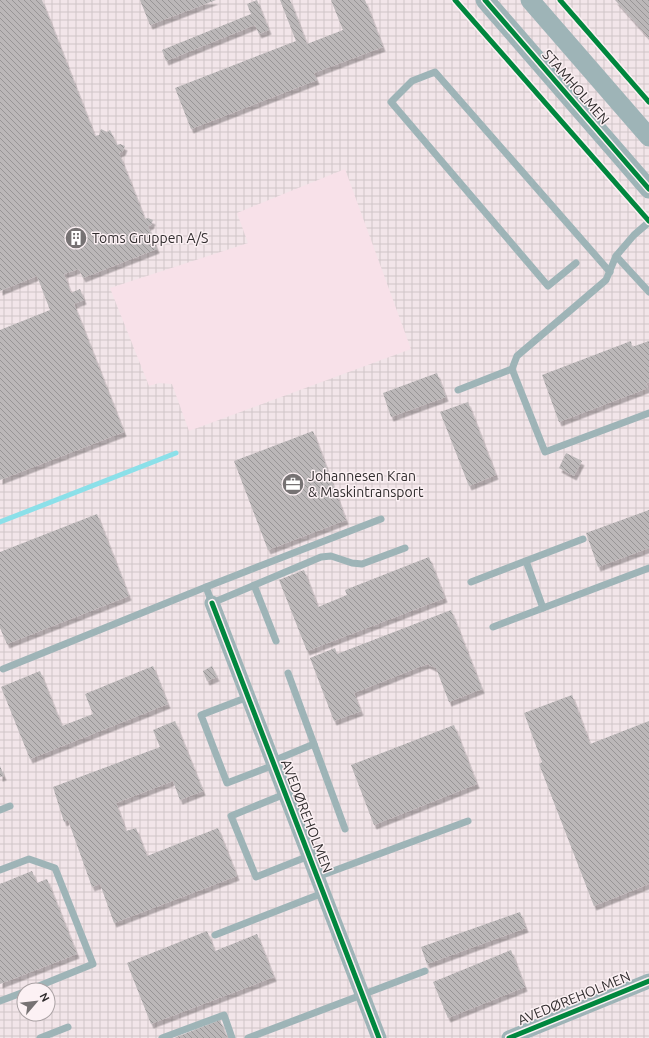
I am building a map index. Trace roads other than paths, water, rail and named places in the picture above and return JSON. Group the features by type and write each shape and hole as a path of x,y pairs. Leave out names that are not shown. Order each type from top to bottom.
{"street":[{"name":"STAMHOLMEN","path":"485,0 649,189"},
{"name":"STAMHOLMEN","path":"530,0 649,137"},
{"name":"AVEDØREHOLMEN","path":"212,603 379,1038"},
{"name":"AVEDØREHOLMEN","path":"509,1038 649,981"}],"lane":[{"path":"576,262 548,286 390,102 412,81 435,72 610,272"},
{"path":"649,222 634,235 616,256 606,280 517,356 512,369 545,452 649,414"},
{"path":"616,256 649,292"},
{"path":"458,390 512,369"},
{"path":"3,669 206,587 381,519"},
{"path":"471,582 583,539"},
{"path":"206,587 212,603 321,557 331,556 352,563 362,564 405,548"},
{"path":"526,561 543,608"},
{"path":"493,627 649,568"},
{"path":"254,585 276,641"},
{"path":"288,673 345,829"},
{"path":"248,697 201,715 227,783 314,744"},
{"path":"285,794 231,816 256,878 309,856"},
{"path":"0,810 10,806"},
{"path":"317,877 468,821"},
{"path":"0,870 29,859 55,868 94,964 49,982"},
{"path":"215,935 324,892"},
{"path":"248,1038 425,971"},
{"path":"0,1001 16,995"},
{"path":"162,1038 224,1015 232,1038"},
{"path":"40,1038 68,1027"}],"waterway":[{"path":"0,522 176,453"}],"place":[{"name":"Toms Gruppen A/S","path":"76,238"},
{"name":"Johannesen Kran & Maskintransport","path":"293,484"}]}
